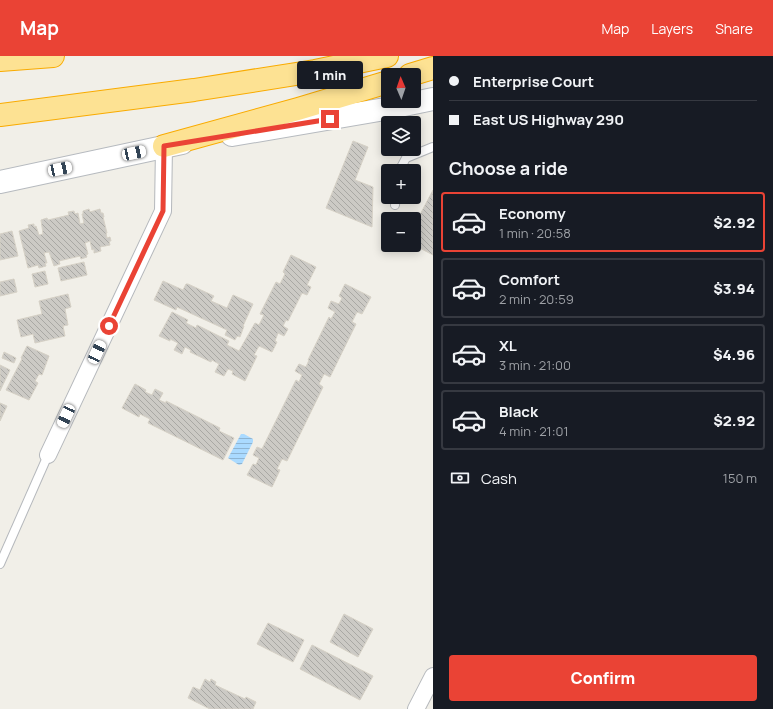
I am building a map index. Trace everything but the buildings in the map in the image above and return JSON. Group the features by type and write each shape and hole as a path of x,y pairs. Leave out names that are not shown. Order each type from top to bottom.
{"highway":[{"path":"0,60 53,56"},
{"path":"0,115 202,89 315,72 387,56"},
{"path":"421,72 433,68"},
{"path":"164,146 381,84"}],"main road":[{"path":"0,182 164,146 385,109 433,98"}],"street":[{"path":"48,455 163,211 164,146"},
{"path":"416,709 433,676"}],"lane":[{"path":"403,164 406,158 433,147"},
{"path":"0,564 48,455"}],"water":[{"path":"241,434 253,439 253,442 242,464 239,465 228,458"}],"route":[{"path":"109,326 163,211 164,146 330,119"}]}
